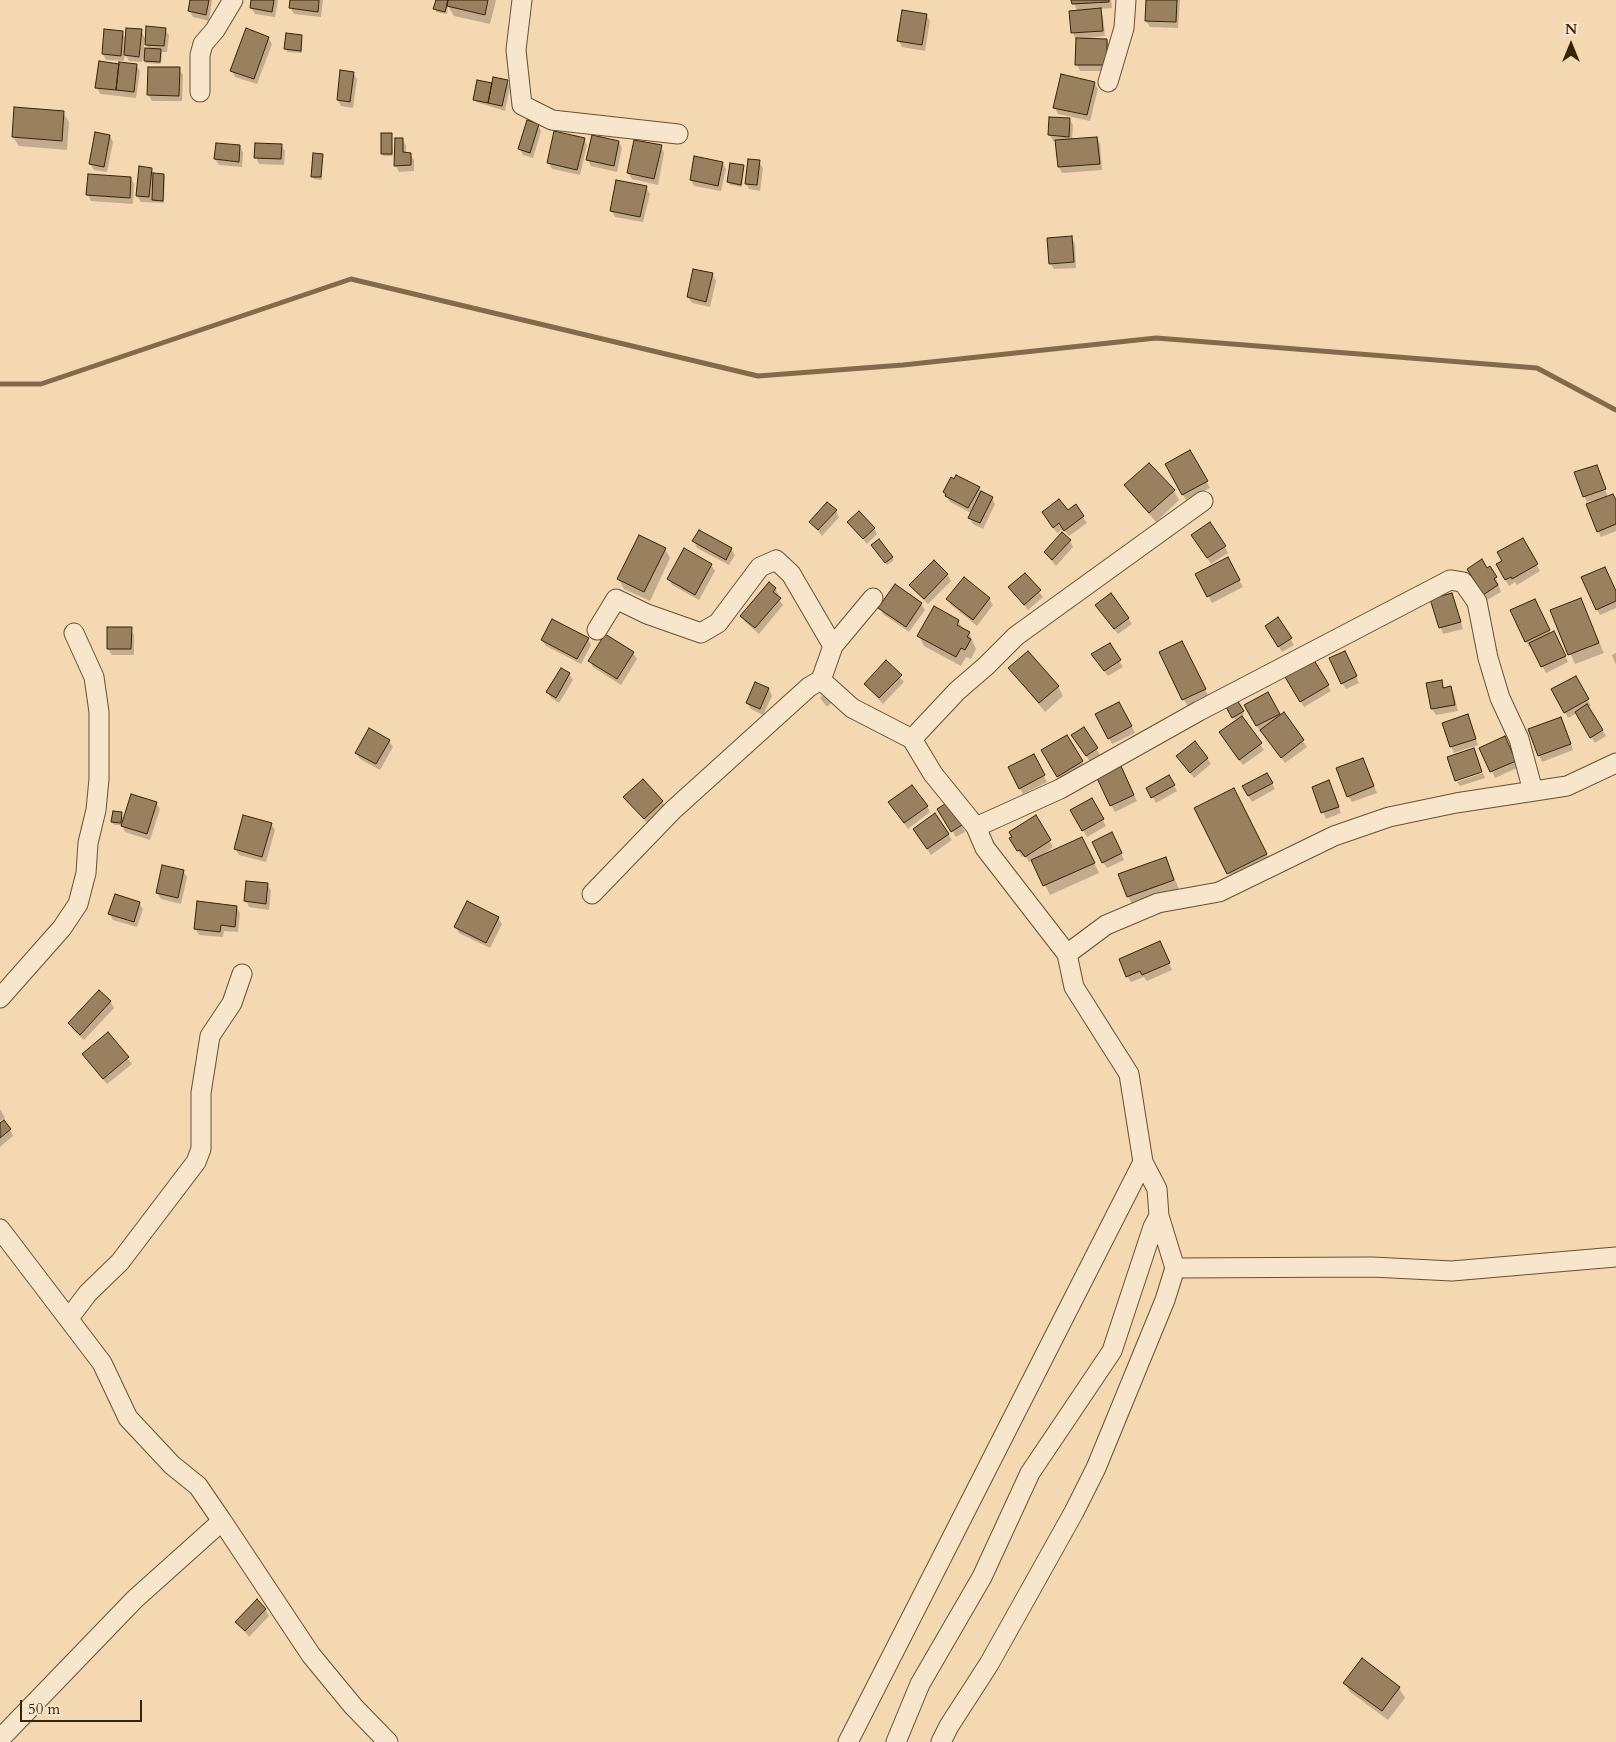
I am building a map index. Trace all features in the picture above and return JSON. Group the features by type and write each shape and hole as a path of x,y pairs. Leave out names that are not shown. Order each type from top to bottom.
{"street":[{"path":"200,92 200,55 203,44 215,30 233,0"},
{"path":"522,0 516,50 522,105 552,120 678,134"},
{"path":"1108,82 1124,28 1126,0"},
{"path":"912,739 957,691 1016,636 1203,501"},
{"path":"597,630 616,599 647,614 701,633 718,623 760,567 776,560 791,574 833,646"},
{"path":"976,827 1060,789 1199,711 1450,580 1463,582 1477,602 1488,658 1500,698 1519,739 1533,791"},
{"path":"592,894 672,810 809,687 821,680 833,646 874,598"},
{"path":"0,998 62,928 78,904 86,873 88,843 96,810 99,779 99,712 94,677 74,633"},
{"path":"821,680 852,708 912,739 933,774 976,827 985,848 1067,954 1074,987 1129,1074 1143,1162 1157,1189 1159,1216 1175,1268 1165,1300 1096,1468 1050,1557 941,1742"},
{"path":"1067,954 1106,925 1158,903 1219,892 1334,836 1390,817 1567,786 1616,763"},
{"path":"69,1318 88,1293 120,1262 196,1162 201,1149 201,1093 210,1036 232,1003 242,974"},
{"path":"848,1742 1143,1162"},
{"path":"896,1742 920,1684 982,1577 1030,1473 1112,1351 1153,1228 1159,1216"},
{"path":"0,1229 102,1363 128,1418 172,1465 198,1486 311,1655 353,1706 388,1742"},
{"path":"1175,1268 1372,1266 1452,1271 1616,1257"},
{"path":"0,1738 135,1599 222,1521"}],"building":[{"path":"190,0 209,0 206,15 188,11"},
{"path":"251,0 274,0 272,12 250,8"},
{"path":"290,0 319,0 318,12 289,8"},
{"path":"436,0 448,0 445,12 433,9"},
{"path":"448,0 488,0 485,15 447,6"},
{"path":"1071,0 1109,0 1109,2 1072,4"},
{"path":"1146,0 1177,0 1176,22 1145,21"},
{"path":"1101,8 1103,31 1071,33 1069,11"},
{"path":"902,10 927,14 922,45 897,41"},
{"path":"146,26 166,28 164,46 145,45"},
{"path":"126,28 142,29 139,57 124,55"},
{"path":"246,28 269,37 254,79 230,71"},
{"path":"104,29 123,31 121,56 102,54"},
{"path":"286,33 302,35 301,51 284,49"},
{"path":"1076,38 1107,39 1107,65 1075,65"},
{"path":"145,48 161,49 160,62 144,61"},
{"path":"99,61 119,64 116,90 95,88"},
{"path":"119,62 137,64 134,92 116,90"},
{"path":"148,67 180,67 179,96 147,95"},
{"path":"340,70 354,72 350,102 337,100"},
{"path":"1061,74 1095,82 1087,115 1053,108"},
{"path":"493,77 508,80 502,106 488,103"},
{"path":"477,80 492,83 488,103 473,100"},
{"path":"14,107 64,111 62,141 12,137"},
{"path":"1049,117 1070,118 1069,137 1048,135"},
{"path":"527,120 539,124 530,153 518,149"},
{"path":"554,131 585,138 577,170 547,163"},
{"path":"95,132 110,135 104,167 89,164"},
{"path":"381,133 392,133 392,154 381,154"},
{"path":"592,135 619,141 614,166 586,160"},
{"path":"1097,137 1100,164 1058,167 1055,140"},
{"path":"395,138 403,138 403,152 411,153 411,165 394,166"},
{"path":"634,140 662,145 654,179 627,173"},
{"path":"216,143 240,145 239,162 214,159"},
{"path":"255,143 282,144 281,159 254,158"},
{"path":"313,153 323,154 321,177 311,177"},
{"path":"694,156 723,162 718,186 690,180"},
{"path":"748,159 760,160 757,185 745,184"},
{"path":"730,163 744,165 741,185 727,182"},
{"path":"139,166 152,168 149,197 136,196"},
{"path":"153,173 164,174 163,201 152,200"},
{"path":"88,174 131,177 130,198 86,195"},
{"path":"616,180 647,186 640,217 610,211"},
{"path":"1072,236 1074,262 1049,264 1047,238"},
{"path":"693,269 713,273 706,302 687,297"},
{"path":"1190,450 1208,481 1182,495 1165,464"},
{"path":"1149,463 1175,490 1149,513 1124,485"},
{"path":"1597,465 1606,489 1583,497 1574,472"},
{"path":"956,475 980,487 968,508 945,496 946,494 943,492 951,477 954,479"},
{"path":"981,491 993,497 980,523 968,518"},
{"path":"1613,494 1616,500 1616,524 1597,532 1586,504"},
{"path":"1059,499 1068,510 1076,504 1084,516 1064,531 1059,523 1053,528 1042,512"},
{"path":"827,502 837,510 818,530 809,522"},
{"path":"859,511 875,528 863,539 847,522"},
{"path":"1210,522 1226,546 1207,558 1191,535"},
{"path":"699,530 732,548 726,560 692,541"},
{"path":"1062,532 1071,540 1052,560 1044,552"},
{"path":"639,535 666,548 644,592 617,579"},
{"path":"1523,538 1538,564 1512,579 1511,577 1505,580 1496,564 1502,561 1497,552"},
{"path":"879,539 893,557 885,563 871,545"},
{"path":"684,548 712,564 695,595 667,579"},
{"path":"1228,557 1240,580 1207,597 1195,574"},
{"path":"1482,559 1487,568 1490,566 1497,577 1494,579 1498,585 1483,595 1467,569"},
{"path":"934,560 948,574 924,599 909,585"},
{"path":"1605,567 1616,591 1616,601 1596,610 1581,577"},
{"path":"1025,573 1041,590 1024,605 1008,587"},
{"path":"964,577 990,598 973,620 946,599"},
{"path":"769,582 776,588 773,592 781,598 755,628 740,616"},
{"path":"895,584 922,603 906,627 878,608"},
{"path":"1111,593 1129,618 1114,629 1095,605"},
{"path":"1452,593 1461,622 1439,628 1430,599"},
{"path":"1581,598 1599,643 1568,655 1550,610"},
{"path":"1535,599 1550,630 1525,642 1510,610"},
{"path":"934,606 959,620 957,625 970,632 967,637 971,639 965,650 961,648 956,657 917,636"},
{"path":"1278,617 1292,638 1278,647 1265,626"},
{"path":"552,619 589,638 577,659 541,640"},
{"path":"107,627 132,627 131,649 107,649"},
{"path":"1554,631 1566,656 1541,667 1529,643"},
{"path":"605,634 634,652 617,679 588,661"},
{"path":"1182,641 1206,689 1182,700 1159,652"},
{"path":"1110,643 1121,660 1104,671 1091,654"},
{"path":"1028,651 1059,686 1039,703 1008,668"},
{"path":"1345,651 1357,676 1341,684 1329,658"},
{"path":"886,660 902,675 879,698 864,684"},
{"path":"1314,660 1329,685 1300,702 1285,677"},
{"path":"561,668 570,673 556,698 546,692"},
{"path":"1576,676 1589,699 1564,713 1551,689"},
{"path":"1442,680 1443,688 1451,686 1455,705 1431,709 1426,683"},
{"path":"755,682 769,688 760,709 746,703"},
{"path":"1268,692 1280,714 1256,726 1244,705"},
{"path":"1237,700 1244,711 1232,718 1226,707"},
{"path":"1119,702 1132,726 1108,739 1095,714"},
{"path":"1587,704 1603,730 1590,738 1575,712"},
{"path":"1284,712 1304,740 1281,758 1260,730"},
{"path":"1468,714 1476,739 1450,747 1442,723"},
{"path":"1242,716 1262,743 1239,760 1219,732"},
{"path":"1561,717 1571,744 1538,756 1528,729"},
{"path":"1084,727 1098,748 1086,756 1071,735"},
{"path":"369,728 390,740 376,764 355,753"},
{"path":"1067,735 1083,761 1057,777 1041,750"},
{"path":"1505,736 1516,761 1490,772 1479,748"},
{"path":"1195,741 1208,758 1190,773 1176,756"},
{"path":"1474,748 1482,772 1455,781 1447,757"},
{"path":"1034,754 1045,775 1019,789 1008,767"},
{"path":"1363,758 1374,786 1347,797 1336,768"},
{"path":"1121,766 1134,795 1110,806 1097,778"},
{"path":"1267,773 1273,783 1248,796 1242,786"},
{"path":"1169,775 1175,785 1151,798 1146,788"},
{"path":"643,779 663,801 644,819 623,797"},
{"path":"1329,780 1339,807 1321,813 1312,787"},
{"path":"912,785 928,806 904,823 888,802"},
{"path":"1234,788 1267,854 1227,874 1194,808"},
{"path":"131,794 157,802 147,834 121,826"},
{"path":"1092,798 1104,819 1082,831 1070,810"},
{"path":"948,802 962,825 951,832 937,809"},
{"path":"113,811 122,812 121,823 111,822"},
{"path":"935,813 949,834 927,849 913,829"},
{"path":"243,815 272,823 262,857 234,849"},
{"path":"1036,815 1051,840 1025,857 1020,850 1017,851 1009,838 1012,837 1009,832"},
{"path":"1112,832 1122,853 1102,863 1092,842"},
{"path":"1082,837 1095,863 1043,886 1031,860"},
{"path":"1166,857 1174,880 1127,897 1118,874"},
{"path":"162,865 184,870 178,898 156,893"},
{"path":"246,881 268,883 266,904 244,901"},
{"path":"115,894 140,902 134,922 108,914"},
{"path":"197,901 237,906 235,927 221,925 220,932 194,929"},
{"path":"467,901 499,917 486,943 454,927"},
{"path":"1160,941 1170,963 1142,975 1140,971 1126,977 1119,959"},
{"path":"99,990 111,1001 80,1035 68,1023"},
{"path":"108,1032 129,1057 103,1079 82,1054"},
{"path":"4,1120 11,1129 0,1138 0,1123"},
{"path":"257,1599 266,1609 245,1631 235,1622"},
{"path":"1362,1658 1400,1687 1382,1711 1343,1683"}],"waterway":[{"path":"0,384 41,384 351,279 758,376 903,365 1156,338 1537,368 1616,410"}]}
